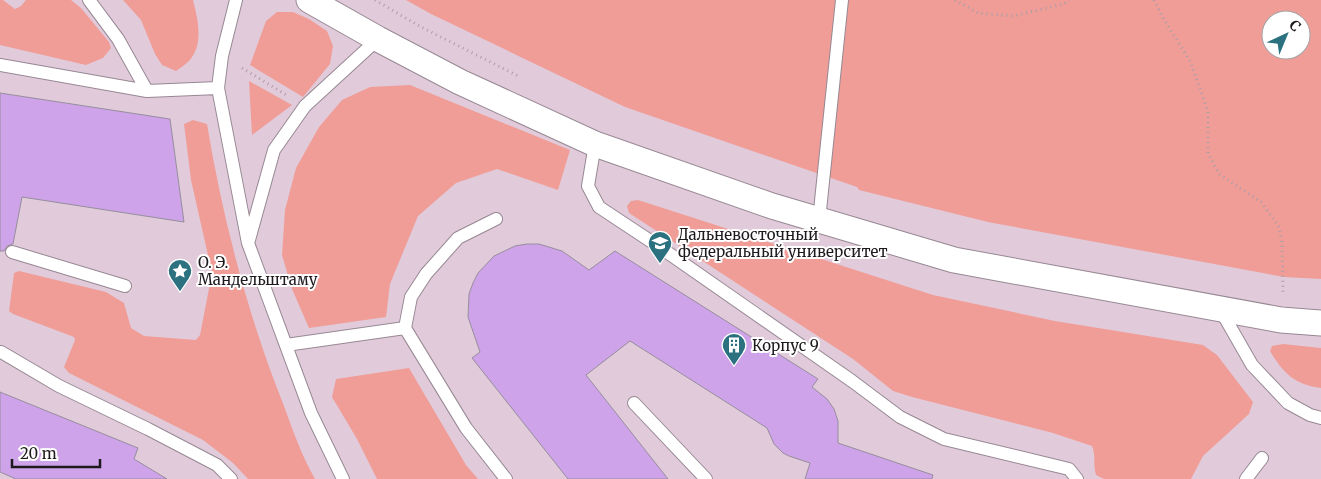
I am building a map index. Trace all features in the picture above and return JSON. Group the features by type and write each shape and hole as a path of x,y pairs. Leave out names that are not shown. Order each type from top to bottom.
{"street":[{"path":"309,0 460,82 595,144 772,206 954,260 1281,320 1321,323"}],"lane":[{"path":"89,0 118,39 147,91"},
{"path":"236,0 222,56 218,88 248,243 310,413 344,479"},
{"path":"819,220 842,0"},
{"path":"248,243 274,150 305,106 378,39"},
{"path":"0,65 147,91 218,88"},
{"path":"595,144 588,186 599,206 852,381 900,417 944,439 1069,469 1077,479"},
{"path":"496,219 458,238 426,274 411,297 405,328 466,428 506,479"},
{"path":"12,252 125,286"},
{"path":"1220,309 1252,364 1288,403 1310,415 1321,418"},
{"path":"286,345 405,328"},
{"path":"1,352 59,386 217,465 231,479"},
{"path":"634,403 706,479"},
{"path":"1246,479 1262,458"}],"path":[{"path":"955,0 978,14 1013,16 1064,4 1069,0"},
{"path":"1154,0 1190,61 1208,111 1208,153 1215,167 1219,174 1262,202 1279,227 1282,243 1283,293 1281,320"},
{"path":"222,56 305,106"}],"shaded area":[{"name":"Дальневосточный федеральный университет","path":"0,0 1321,0 1321,479 0,479"},
{"path":"0,0 3,0 15,9 26,0 71,0 81,8 109,42 111,48 103,58 86,65 0,45"},
{"path":"123,0 193,0 198,24 198,40 194,55 189,61 176,71 162,65 155,54 141,20"},
{"path":"406,0 1321,0 1321,279 1284,277 988,222 859,190 857,187 625,107 431,14"},
{"path":"277,12 293,12 309,19 327,31 333,46 330,64 303,97 250,65 266,21"},
{"path":"249,81 292,105 252,135"},
{"path":"410,85 570,150 558,190 497,169 456,183 418,216 390,284 386,317 309,328 292,289 282,255 285,210 296,168 319,127 342,100 370,87"},
{"path":"193,120 207,124 229,232 248,303 294,434 315,479 248,479 233,463 203,440 69,373 64,367 75,340 74,337 9,311 14,273 19,271 106,292 124,303 131,328 144,336 196,340 200,335 212,273 191,180 184,124"},
{"path":"638,200 933,295 1055,321 1203,345 1217,355 1253,402 1249,414 1203,456 1191,479 1104,479 1096,475 1092,446 1053,433 893,391 853,359 629,213 627,206 631,201"},
{"path":"1283,344 1321,348 1321,388 1297,381 1285,372 1270,351 1272,346"},
{"path":"409,368 466,465 478,479 377,479 357,439 332,397 336,379"}],"building":[{"path":"0,93 170,119 184,222 22,197 13,244 7,246 4,251 0,251"},
{"name":"Корпус 9","path":"539,244 562,251 589,270 615,251 818,379 812,387 827,399 834,409 838,421 838,443 933,475 932,479 805,479 810,463 783,453 774,444 767,428 630,341 586,375 668,479 568,479 472,358 480,352 468,317 469,294 473,283 478,273 494,256 515,246"},
{"path":"0,392 138,448 134,459 167,479 16,479 0,472"}],"place":[{"name":"Дальневосточный федеральный университет","path":"660,264"},
{"name":"О. Э. Мандельштаму","path":"180,292"},
{"name":"Корпус 9","path":"734,366"}]}
